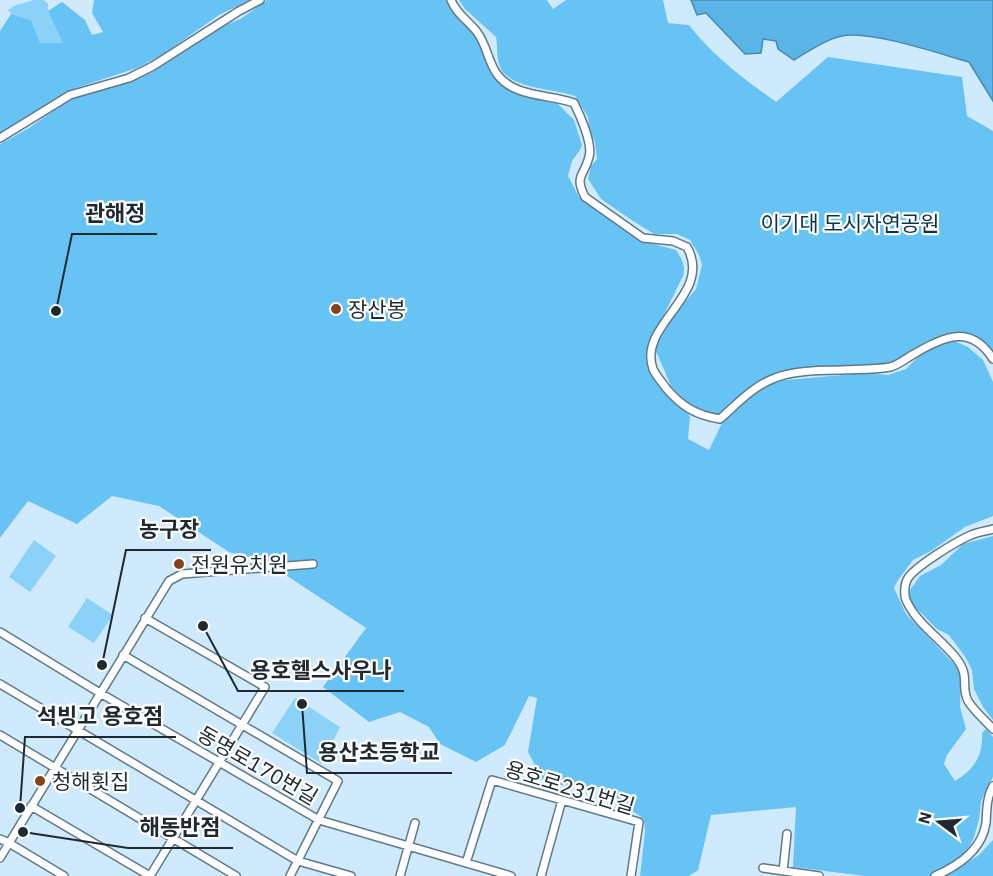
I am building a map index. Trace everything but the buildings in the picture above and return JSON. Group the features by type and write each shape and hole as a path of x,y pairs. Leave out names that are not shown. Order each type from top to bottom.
{"street":[{"path":"0,138 69,95 129,78 153,66 260,0"},
{"path":"452,0 455,9 477,32 487,48 495,72 503,82 524,91 574,103 580,114 589,144 590,156 579,177 585,197 621,220 643,238 662,242 673,241 687,247 693,263 692,280 658,334 651,357 657,375 682,406 702,416 720,419 754,389 776,377 896,365 942,339 958,335 975,340 993,359"},
{"path":"993,529 971,535 924,563 906,580 904,589 905,600 912,611 936,640 955,656 966,676 968,701 993,729"},
{"path":"0,858 169,581 182,574 313,564"},
{"path":"32,806 150,876 265,687 145,618"},
{"name":"동명로170번길","path":"0,632 100,693 319,819 511,876"},
{"path":"123,655 338,781 290,876"},
{"path":"0,684 298,861 351,876"},
{"path":"0,735 236,876"},
{"name":"용호로231번길","path":"466,863 492,780 639,822 631,876"},
{"path":"935,876 956,867 973,850 989,827 987,802 993,786"},
{"path":"541,876 562,800"},
{"path":"400,876 415,823"},
{"path":"783,871 787,834"},
{"path":"0,839 64,876"},
{"path":"763,868 819,876"}],"shaded area":[{"path":"34,0 44,0 48,4 48,11 64,43 40,43 31,20 11,14 8,10"},
{"path":"691,0 993,0 993,101 969,62 878,38 843,36 821,44 794,60 778,49 776,41 763,39 761,53 745,54 706,13 697,15"},
{"path":"34,540 56,556 30,592 9,577"},
{"path":"87,598 113,615 94,643 68,627"},
{"path":"295,698 340,727 322,764 272,733"}],"green space":[{"path":"94,0 250,0 219,15 162,55 137,68 76,88 0,133 0,31 11,14 31,20 40,43 63,43 48,11 62,2 85,20 92,35 103,32 92,13"},
{"path":"267,0 449,0 455,14 478,35 494,72 527,93 557,103 574,120 582,145 572,161 568,176 579,197 642,241 676,250 682,260 683,276 648,347 646,363 659,384 690,416 688,439 709,450 724,419 747,398 775,381 865,373 888,375 906,369 922,353 950,339 968,347 983,360 993,382 993,516 965,527 931,551 913,560 894,588 906,614 961,671 960,707 966,729 947,755 944,764 955,781 968,772 976,761 981,748 982,733 986,729 993,737 993,777 981,801 979,820 973,840 954,865 931,876 865,876 793,867 796,807 711,815 698,870 689,876 640,876 645,832 644,819 598,787 545,784 528,752 537,698 529,696 505,745 476,762 440,744 429,727 400,712 369,722 323,687 366,628 266,562 229,552 159,506 112,496 77,524 28,501 0,538 0,144 29,128 73,97 153,72 217,29 242,18"},
{"name":"이기대 도시자연공원","path":"459,0 547,0 553,9 566,0 663,0 668,23 689,25 719,57 776,102 828,57 962,77 967,116 993,131 993,351 972,335 961,332 950,333 925,342 897,360 880,364 789,372 718,414 709,415 691,407 671,386 656,351 658,342 679,309 696,289 702,265 699,255 690,240 677,234 654,234 601,199 588,179 591,166 597,159 595,142 589,129 588,117 575,96 524,84 507,76 499,65 496,37 465,9"},
{"path":"993,536 993,720 974,689 972,670 966,658 949,635 937,629 909,601 910,590 920,576 941,565 963,544"},
{"path":"993,840 993,876 946,876 979,855"}],"place":[{"name":"장산봉","path":"336,309"},
{"name":"관해정","path":"56,311"},
{"name":"전원유치원","path":"179,564"},
{"name":"용호헬스사우나","path":"203,626"},
{"name":"농구장","path":"102,665"},
{"name":"용산초등학교","path":"302,704"},
{"name":"청해횟집","path":"40,781"},
{"name":"석빙고 용호점","path":"20,808"},
{"name":"해동반점","path":"23,832"}]}
